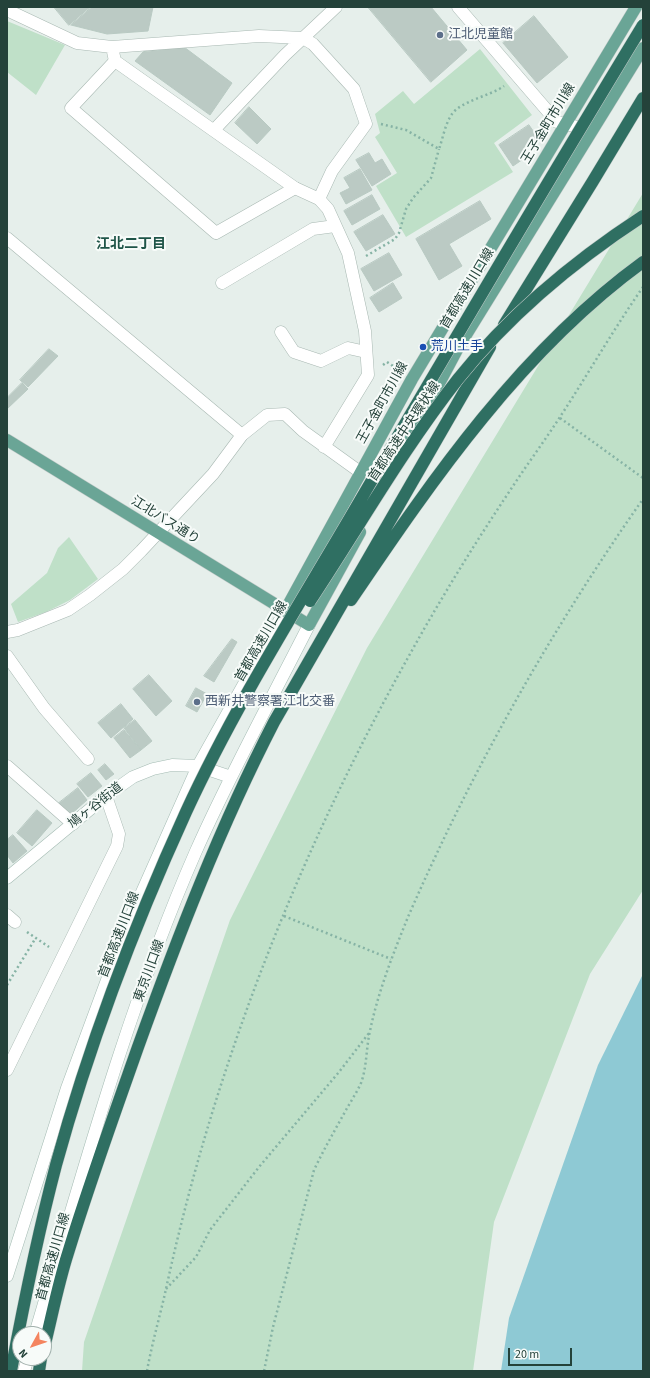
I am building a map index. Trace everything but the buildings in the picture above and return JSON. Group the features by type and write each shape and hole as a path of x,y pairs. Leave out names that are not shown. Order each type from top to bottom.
{"highway":[{"name":"首都高速川口線","path":"11,1371 34,1257 56,1165 88,1061 135,932 186,812 240,709 476,302 643,24"},
{"name":"首都高速川口線","path":"50,1326 68,1254 115,1112 174,947 204,871 256,758 294,687 472,376 594,181 643,98"},
{"name":"首都高速中央環状線","path":"240,709 427,422 459,379 485,349 534,298 585,256 643,216"},
{"name":"首都高速川口線","path":"294,687 399,529 501,397 546,345 576,315 643,262"}],"main road":[{"name":"王子金町市川線","path":"285,611 412,379 636,7"},
{"path":"309,625 459,346 643,48"},
{"name":"江北バス通り","path":"7,440 309,625"}],"street":[{"path":"214,130 303,38 336,7"},
{"path":"458,7 557,122 591,130"},
{"path":"7,10 77,43 112,47 260,36 303,38 312,44 354,89 366,124 332,171 319,199"},
{"path":"112,47 115,62 295,188 319,199 328,209 348,253 349,265 364,331 368,376 324,447"},
{"path":"115,62 71,108 216,233 295,188"},
{"path":"222,282 313,229 335,226"},
{"path":"7,238 242,435"},
{"path":"281,332 294,352 322,361 348,348 366,352"},
{"path":"7,632 18,630 68,610 123,569 213,474 242,435 267,415 285,414 303,432 360,472"},
{"path":"7,1276 67,1088 127,926 198,766 285,611"},
{"name":"東京川口線","path":"37,1326 102,1104 164,933 196,852 231,777 309,625"},
{"path":"7,656 44,708 88,759"},
{"name":"鳩ヶ谷街道","path":"7,878 106,796 133,777 153,769 172,765 198,766 231,777"},
{"path":"7,766 73,824"},
{"path":"7,1070 117,846 119,834 106,796"}],"path":[{"path":"349,265 395,239 399,233 409,204 431,178 439,149 452,113 464,105 495,92 517,76"},
{"path":"366,124 389,125 406,130 439,149"},
{"path":"147,1371 177,1236 213,1108 259,978 284,916 334,803 370,727 403,666 464,563 510,490 560,418 586,373 643,287"},
{"path":"387,362 405,374"},
{"path":"560,418 643,478"},
{"path":"264,1371 273,1327 314,1170 324,1148 361,1083 370,1032 381,987 391,959 441,845 502,725 564,618 609,548 643,499"},
{"path":"284,916 391,959"},
{"path":"11,919 35,938 63,955"},
{"path":"7,985 35,938"},
{"path":"166,1289 196,1257 210,1230 259,1167 340,1072 370,1032"}],"green space":[{"path":"7,21 65,45 36,95 7,72"},
{"path":"480,49 532,115 494,143 513,172 406,237 376,186 397,173 375,137 380,133 375,114 403,91 414,104"},
{"path":"643,193 643,890 590,974 494,1222 473,1371 82,1371 84,1342 230,920 367,648"},
{"path":"69,537 98,579 70,600 46,612 18,622 11,604 47,573 58,548"}],"water":[{"path":"643,974 643,1371 501,1371 509,1318 598,1065"}],"place":[{"name":"江北児童館","path":"440,35"},
{"name":"荒川土手","path":"423,347"},
{"name":"西新井警察署江北交番","path":"197,702"}],"district":[{"name":"江北二丁目","path":"131,245"}]}
